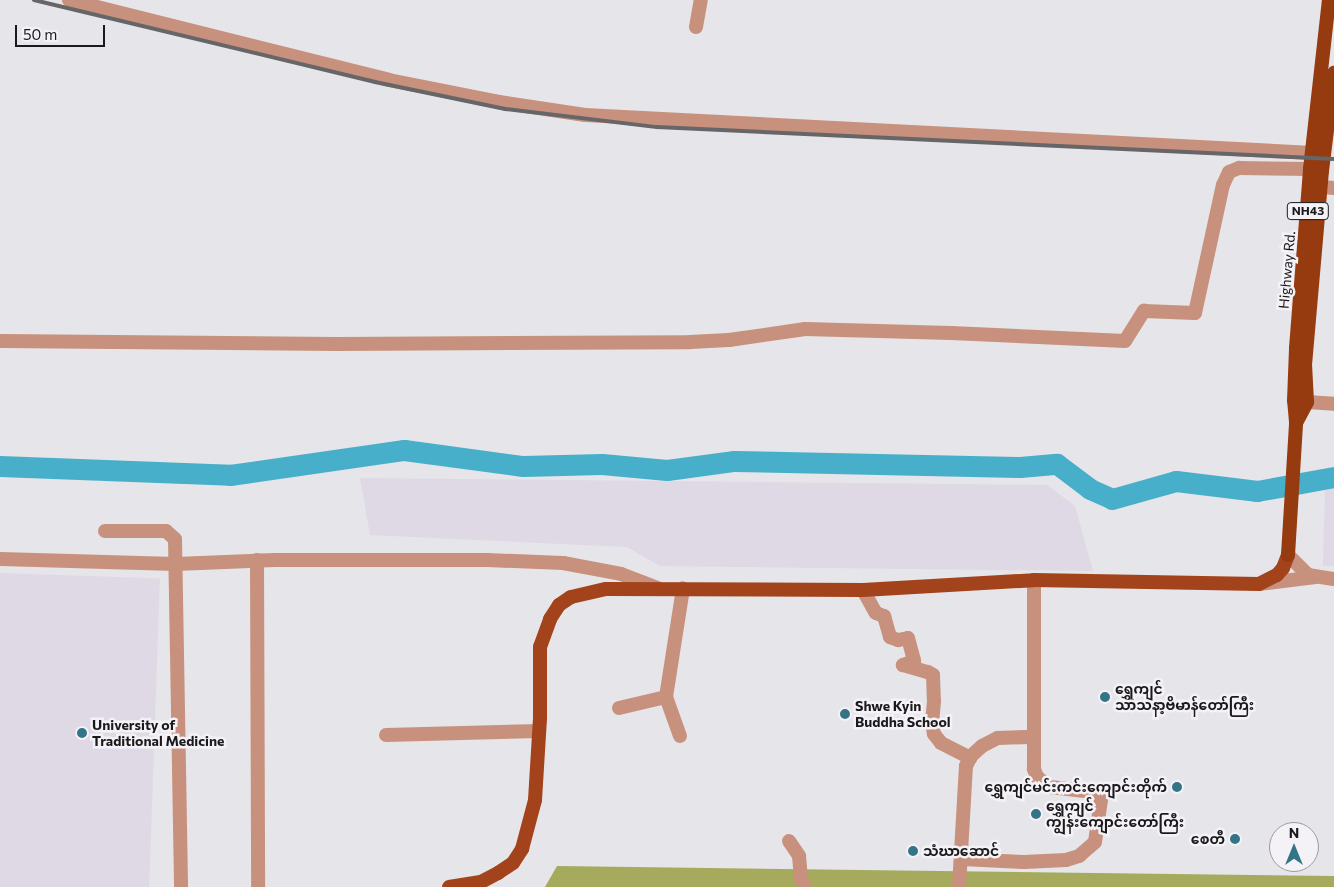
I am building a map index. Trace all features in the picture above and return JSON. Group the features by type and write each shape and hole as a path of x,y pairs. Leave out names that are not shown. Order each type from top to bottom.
{"highway":[{"name":"Highway Rd.","path":"1296,423 1294,401 1296,348 1322,187 1310,169 1329,0"},
{"name":"NH43","path":"1288,555 1296,423 1306,402 1305,365 1334,73"}],"main road":[{"path":"449,887 481,882 498,873 512,862 522,849 535,800 540,731 540,647 550,619 559,605 571,598 606,589 863,590 1034,580 1260,584 1277,575 1283,568 1288,555"}],"street":[{"path":"69,0 390,80 499,102 584,115 1313,153"},
{"path":"696,27 701,0"},
{"path":"0,341 330,344 690,342 729,340 806,329 1015,335 1125,341 1144,311 1195,313 1223,185 1229,172 1239,168 1310,169"},
{"path":"1306,402 1334,404"},
{"path":"105,531 170,532 175,539 181,887"},
{"path":"1288,555 1302,570 1316,578"},
{"path":"0,560 176,564 258,560 488,560 564,563 621,574 658,588"},
{"path":"258,560 258,887"},
{"path":"1260,584 1316,578 1334,579"},
{"path":"962,859 1024,862 1066,860 1079,856 1095,842 1102,793 1050,787 1037,777 1034,769 1034,580"},
{"path":"680,736 666,697 682,588"},
{"path":"863,590 876,613 884,616 890,638 898,640 908,638 914,661 904,665 928,672 933,676 932,723 934,734 941,743 970,758"},
{"path":"619,708 666,697"},
{"path":"386,735 540,731"},
{"path":"959,887 966,766 970,758 982,746 998,738 1034,737"},
{"path":"789,841 799,856 801,878 805,887"}],"shaded area":[{"path":"360,478 1047,485 1075,506 1093,571 660,566 627,547 370,535"},
{"path":"1325,486 1334,486 1334,566 1323,566"},
{"name":"University of Traditional Medicine","path":"0,573 160,579 149,887 0,887"}],"green space":[{"path":"557,866 1334,876 1334,887 545,887"}],"waterway":[{"path":"0,466 230,475 404,450 523,466 602,464 667,470 734,461 1020,467 1057,464 1090,489 1112,499 1176,481 1257,491 1334,477"}],"railway":[{"path":"34,0 375,82 505,109 657,127 1334,159"}],"place":[{"name":"ရွှေကျင် သာသနာ့ဗိမာန်တော်ကြီး","path":"1105,697"},
{"name":"Shwe Kyin Buddha School","path":"845,714"},
{"name":"University of Traditional Medicine","path":"82,733"},
{"name":"ရွှေကျင်မင်းကင်းကျောင်းတိုက်","path":"1177,787"},
{"name":"ရွှေကျင် ကျွန်းကျောင်းတော်ကြီး","path":"1036,814"},
{"name":"စေတီ","path":"1235,839"},
{"name":"သံဃာဆောင်","path":"913,851"}]}
